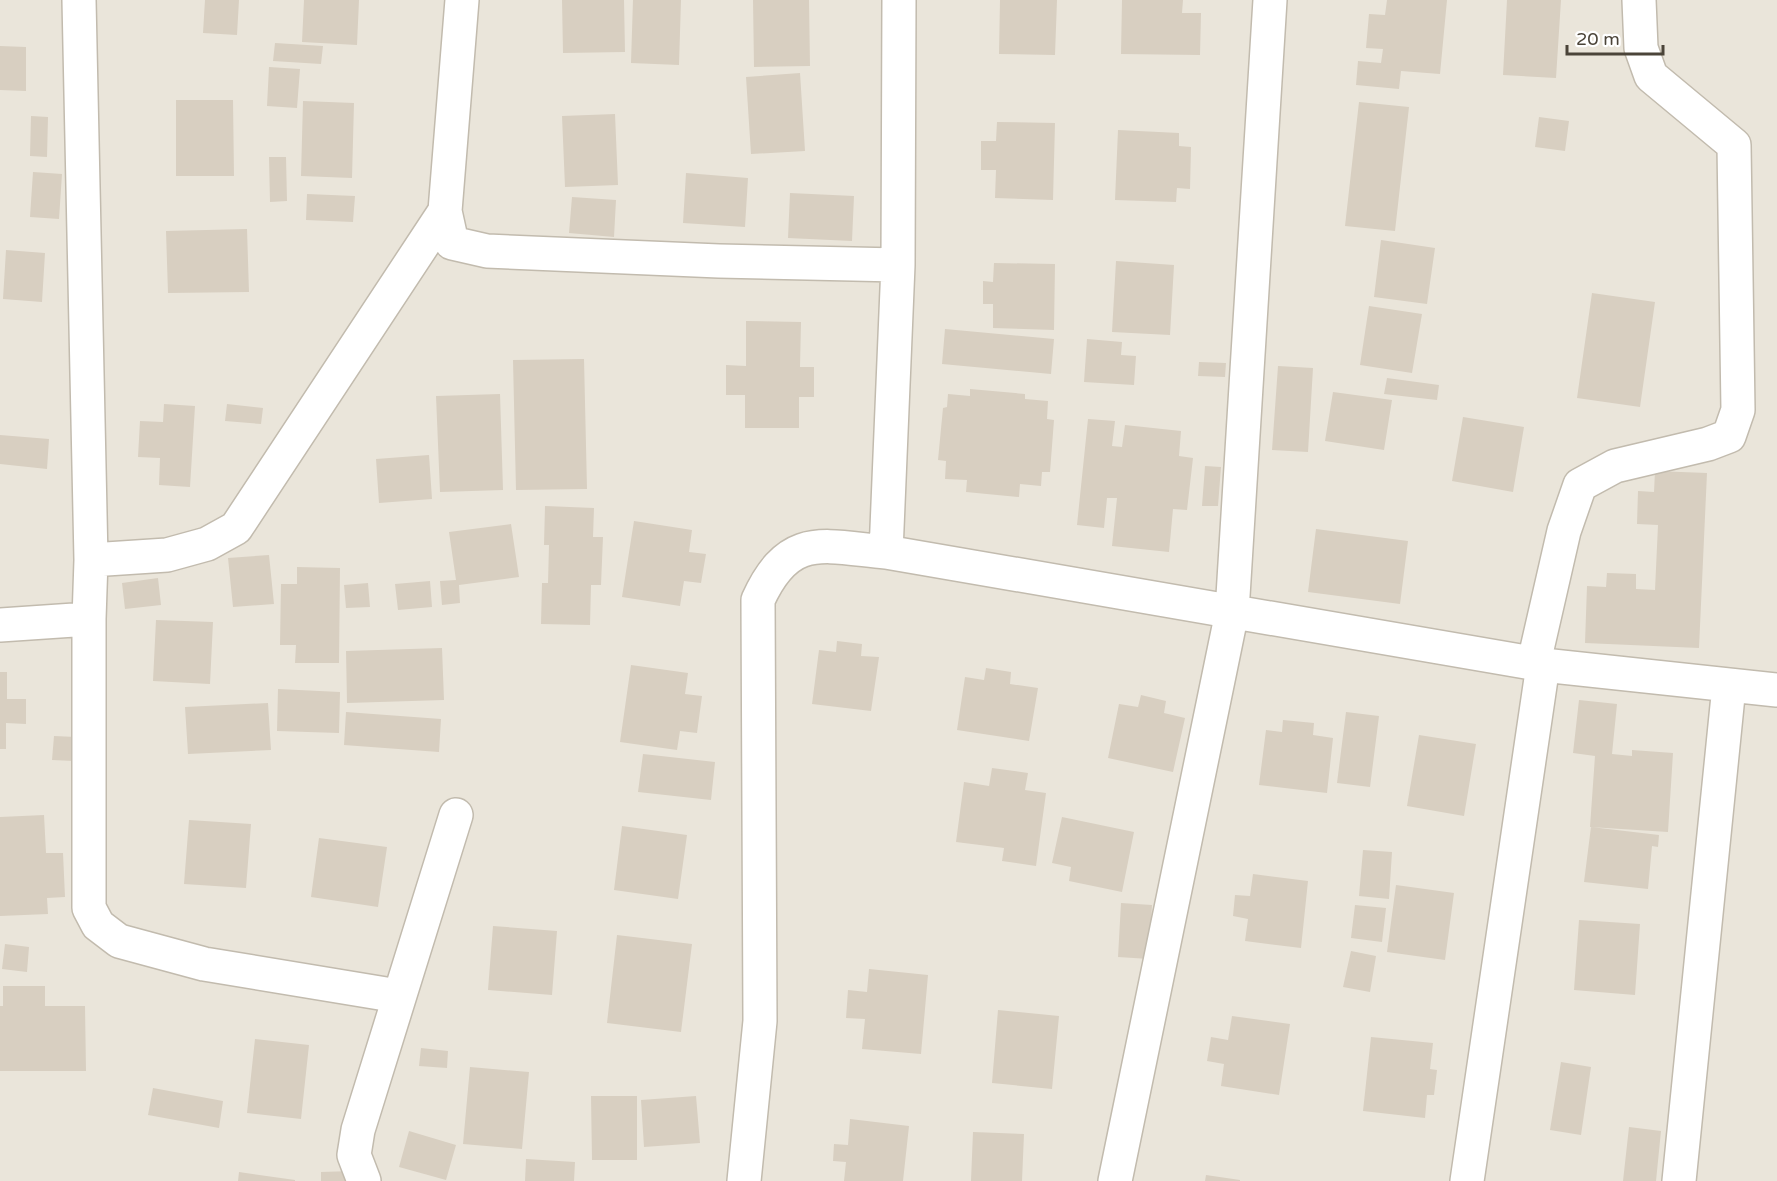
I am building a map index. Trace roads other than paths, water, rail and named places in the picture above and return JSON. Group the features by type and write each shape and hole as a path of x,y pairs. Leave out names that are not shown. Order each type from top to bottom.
{"street":[{"path":"79,0 91,560 89,908 98,926 119,940 204,964 399,996"},
{"path":"462,0 445,211 452,243 487,251 719,261 898,265"},
{"path":"886,552 898,265 899,0"},
{"path":"1115,1181 1232,612 1270,0"},
{"path":"1467,1181 1538,664 1564,531 1580,485 1615,466 1708,444 1729,436 1738,410 1734,146 1651,76 1641,48 1639,0"},
{"path":"91,560 167,555 207,544 236,528 445,211"},
{"path":"744,1181 760,1021 758,600 768,578 780,563 800,550 822,546 886,552 1538,664 1777,690"},
{"path":"0,625 89,619"},
{"path":"1679,1181 1729,686"},
{"path":"364,1181 354,1155 358,1131 456,815"}]}
